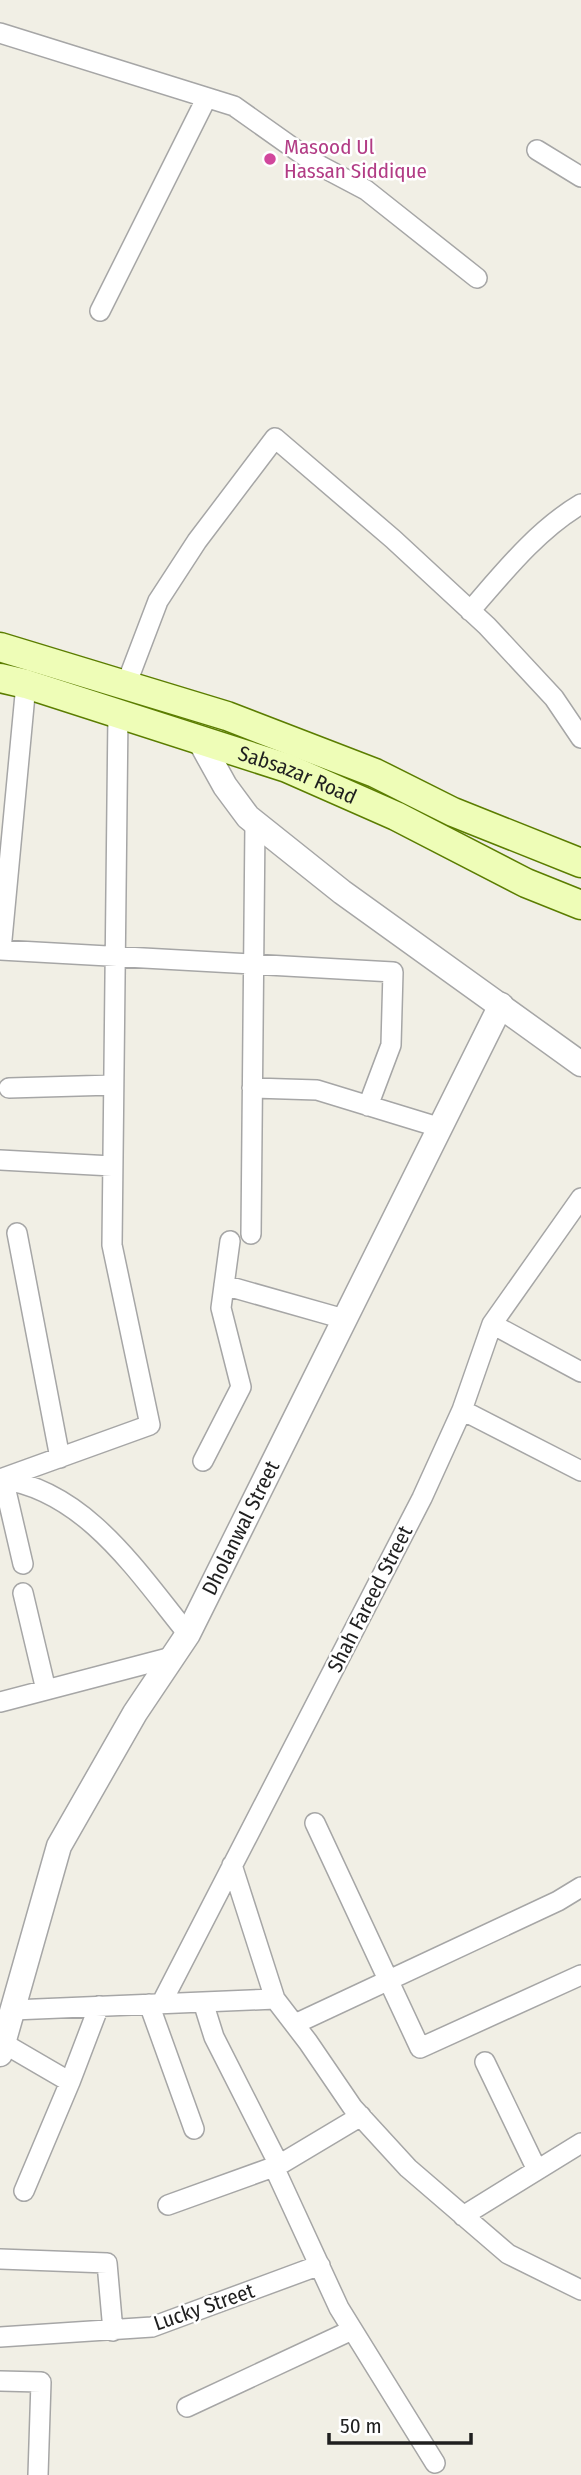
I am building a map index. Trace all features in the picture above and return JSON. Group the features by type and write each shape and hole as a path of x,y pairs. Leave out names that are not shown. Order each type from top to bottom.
{"main road":[{"name":"Sabsazar Road","path":"0,647 261,728 375,773 453,813 581,862"},
{"name":"Sabsazar Road","path":"13,681 287,768 396,816 526,883 581,905"},
{"path":"258,757 261,728"}],"street":[{"path":"0,33 234,106 313,162 366,190 477,278"},
{"path":"100,311 206,99"},
{"path":"537,150 581,177"},
{"path":"126,685 158,601 197,541 275,438 393,539 470,611 554,698 581,738"},
{"path":"470,611 518,557 581,504"},
{"path":"13,681 1,950 393,972 391,1045 368,1106"},
{"path":"1,1478 150,1425 112,1245 118,714"},
{"path":"200,741 225,786 255,823 342,892 581,1064"},
{"path":"251,1234 255,823"},
{"name":"Dholanwal Street","path":"2,2049 59,1846 135,1713 188,1634 501,1005"},
{"path":"9,1088 113,1085"},
{"path":"252,1088 317,1090 438,1127"},
{"path":"0,1160 113,1166"},
{"name":"Shah Fareed Street","path":"155,2004 232,1866 422,1498 462,1410 492,1324 581,1198"},
{"path":"17,1233 60,1458"},
{"path":"203,1461 241,1387 221,1308 230,1241"},
{"path":"224,1284 344,1319"},
{"path":"492,1324 581,1373"},
{"path":"462,1410 581,1471"},
{"path":"1,1478 40,1489 78,1512 113,1542 188,1634"},
{"path":"1,1478 23,1564"},
{"path":"23,1593 46,1690"},
{"path":"0,1702 172,1657"},
{"path":"315,1823 420,2048 581,1975"},
{"path":"232,1866 275,1999 361,2116 408,2168 508,2254 581,2290"},
{"path":"295,2024 558,1902 581,1886"},
{"path":"13,2010 275,1999"},
{"path":"203,2002 214,2037 276,2166 339,2308 435,2463"},
{"path":"155,2004 194,2129"},
{"path":"24,2191 99,2006"},
{"path":"2,2049 70,2082"},
{"path":"485,2062 537,2170"},
{"path":"169,2205 276,2166 361,2116"},
{"path":"463,2216 581,2143"},
{"path":"0,2259 107,2263 113,2331"},
{"name":"Lucky Street","path":"0,2337 152,2327 320,2265"},
{"path":"187,2407 352,2329"},
{"path":"0,2381 41,2382 38,2475"}],"place":[{"name":"Masood Ul Hassan Siddique","path":"270,159"}]}
